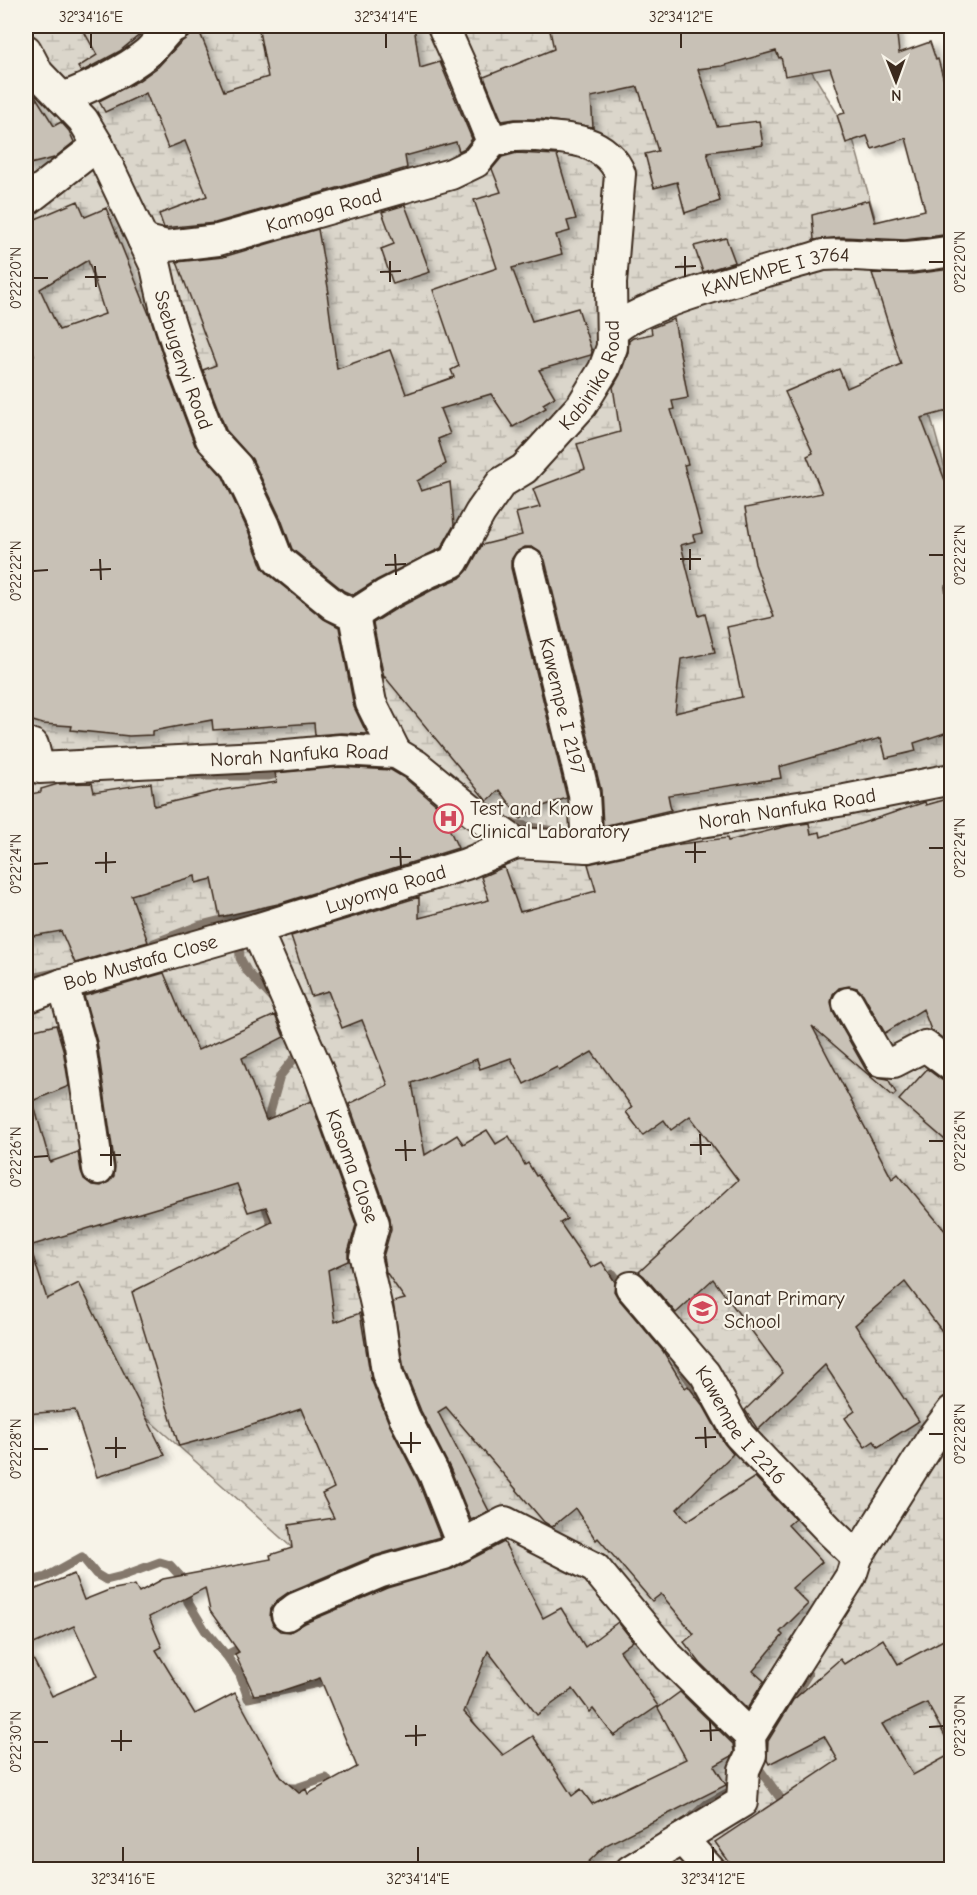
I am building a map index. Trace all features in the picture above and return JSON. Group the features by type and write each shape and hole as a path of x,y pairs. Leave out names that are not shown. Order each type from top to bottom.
{"street":[{"path":"62,98 98,83 132,63 148,52 170,28 175,26"},
{"path":"443,26 492,142"},
{"name":"Ssebugenyi Road","path":"26,50 38,73 83,120 98,145 156,267 166,311 186,373 212,439 237,467 265,526 278,560 335,606 354,615"},
{"name":"Kabinika Road","path":"354,615 385,595 453,562 480,513 501,483 524,469 582,405 603,369 612,347 611,283 620,174 616,163 608,155 586,143 542,136 516,136 492,142"},
{"name":"Kamoga Road","path":"143,240 167,246 218,240 451,174 476,162 492,142"},
{"path":"26,201 98,145"},
{"name":"KAWEMPE I 3764","path":"612,333 639,314 698,292 823,255 899,257 951,251"},
{"name":"Kawempe I 2197","path":"528,564 584,794 587,847"},
{"path":"354,615 371,703 396,753"},
{"name":"Norah Nanfuka Road","path":"30,761 276,756 340,750 396,753 416,765 473,812 516,843 587,847 694,824 845,800 951,780"},
{"name":"Luyomya Road","path":"256,929 466,864 516,843"},
{"name":"Bob Mustafa Close","path":"26,998 63,984 256,929"},
{"name":"Kasoma Close","path":"256,929 319,1072 374,1224 365,1257 380,1322 387,1373 405,1418 434,1474 462,1545"},
{"path":"63,984 80,1045 98,1169"},
{"path":"848,1003 881,1061 894,1062 925,1046 951,1065"},
{"name":"Kawempe I 2216","path":"631,1287 705,1374 739,1435 857,1557"},
{"path":"631,1869 742,1802 744,1770 751,1755 750,1736 851,1576 857,1557 951,1411"},
{"path":"287,1614 296,1608 381,1572 444,1554 505,1522 595,1568 668,1656 750,1736"},
{"path":"682,1839 710,1869"}],"green space":[{"path":"26,26 784,26 853,139 951,490 951,1869 561,1869 459,1697 26,1310"}],"building":[{"path":"81,26 140,26 143,32 120,51 81,72 78,67 97,55"},
{"path":"192,26 195,35 200,33 224,91 268,77 258,26 414,26 420,68 440,62 472,139 465,148 459,151 456,142 405,156 407,168 215,223 164,228 159,214 207,196 185,141 168,148 146,93 105,112 99,101 138,81 158,67 188,37"},
{"path":"549,26 896,26 899,53 930,42 936,60 938,59 951,106 951,234 905,240 842,237 814,240 812,215 869,200 875,222 925,210 906,138 872,149 867,136 846,143 837,115 845,113 830,68 785,76 781,57 779,58 776,51 722,66 698,69 717,126 759,121 763,145 707,152 720,201 685,213 677,182 654,188 645,154 658,151 638,87 591,97 593,127 541,119 502,121 484,77 554,49"},
{"path":"26,85 54,126 61,122 69,131 74,142 54,158 26,165"},
{"path":"517,153 557,155 576,219 567,221 570,231 556,235 562,254 512,268 532,321 578,308 591,355 539,370 555,397 543,404 546,408 513,427 491,394 440,409 450,434 438,439 446,464 417,481 421,491 450,482 454,525 441,548 377,580 353,595 344,591 292,549 281,519 252,459 226,430 203,370 216,365 177,262 223,257 318,229 329,293 327,293 337,369 390,350 406,394 454,377 451,370 459,366 433,290 497,268 474,200 501,192 492,169 502,157"},
{"path":"78,201 85,217 106,208 151,319 170,379 195,445 223,477 262,567 324,619 339,627 354,707 367,734 315,735 314,723 213,730 212,720 152,731 152,735 129,736 71,730 72,726 43,724 26,719 26,579 30,579 26,547 26,357 34,355 26,325 26,223","holes":["88,260 105,314 59,330 40,289"]},
{"path":"405,205 430,272 393,284 381,249 394,244 382,212"},
{"path":"726,238 735,262 703,272 694,246"},
{"path":"951,269 951,410 921,418 946,483 951,504 951,585 945,586 951,636 951,731 914,743 916,751 886,758 881,738 779,767 781,778 668,795 671,810 603,826 601,790 545,560 540,552 532,547 525,547 516,552 511,560 511,568 567,798 534,809 521,819 500,790 487,801 384,678 373,623 436,588 460,578 468,570 482,545 522,535 516,513 540,507 533,489 585,469 577,444 620,432 613,387 628,353 629,341 652,334 651,328 674,319 688,398 672,401 674,409 671,410 688,464 684,465 702,533 693,535 695,541 681,545 699,616 705,614 715,652 681,659 675,713 742,697 727,627 774,617 755,564 745,508 822,493 807,456 813,453 785,392 839,369 847,388 901,364 872,273 913,274"},
{"path":"340,767 391,770 406,779 439,807 458,848 278,904 220,917 212,879 196,883 195,876 131,895 148,942 75,963 61,931 26,937 26,795 41,792 41,789 58,784 92,783 94,792 151,783 154,806 222,790 277,782 275,773"},
{"path":"951,798 951,1044 931,1030 923,1009 885,1033 863,994 857,988 849,986 839,988 833,994 831,1002 833,1012 866,1070 872,1076 888,1079 896,1093 893,1096 812,1026 892,1179 898,1174 951,1238 951,1343 905,1282 855,1325 919,1421 878,1447 874,1441 865,1447 845,1418 855,1411 825,1365 758,1430 745,1410 783,1373 713,1279 676,1313 639,1272 738,1180 690,1116 671,1130 664,1120 643,1135 626,1112 632,1107 592,1052 559,1071 557,1067 524,1084 511,1058 480,1069 477,1059 412,1083 425,1155 457,1135 463,1144 487,1130 496,1144 509,1136 525,1165 528,1163 536,1176 538,1175 567,1219 560,1223 591,1268 602,1262 615,1282 614,1291 618,1298 663,1351 685,1388 688,1386 704,1407 724,1443 733,1454 677,1509 687,1521 755,1477 795,1519 788,1525 822,1562 792,1588 808,1604 780,1632 783,1635 753,1671 764,1681 747,1709 701,1664 684,1642 694,1634 661,1594 652,1601 598,1538 596,1540 575,1508 552,1527 544,1522 446,1407 438,1412 489,1511 471,1520 450,1468 421,1411 404,1369 393,1302 405,1299 386,1272 383,1257 391,1229 390,1218 349,1104 388,1085 362,1020 342,1028 328,991 311,996 291,936 419,897 419,918 489,900 481,877 504,867 520,912 596,891 588,864 680,844 727,838 728,841 809,823 811,834 820,832 821,837 925,802 926,805"},
{"path":"164,973 198,1050 275,1015 284,1037 242,1058 266,1120 311,1101 356,1225 348,1252 348,1261 328,1270 335,1322 360,1313 371,1379 390,1426 418,1481 440,1537 374,1556 289,1592 276,1601 271,1608 270,1617 273,1625 280,1631 290,1632 305,1623 387,1588 452,1569 504,1542 543,1618 561,1608 585,1647 618,1622 633,1641 620,1651 658,1706 614,1736 593,1709 590,1712 573,1689 537,1715 488,1651 464,1712 503,1755 533,1736 572,1796 581,1789 592,1804 686,1759 658,1708 680,1692 733,1744 732,1756 714,1766 726,1785 606,1845 581,1869 26,1869 26,1593 74,1574 84,1600 109,1590 135,1585 139,1592 163,1579 271,1559 270,1555 292,1548 289,1525 334,1518 322,1494 334,1488 301,1409 179,1446 132,1292 272,1222 266,1207 248,1212 237,1184 26,1247 26,1032 56,1025 63,1049 69,1086 27,1103 33,1102 50,1162 78,1152 84,1179 92,1185 101,1186 114,1176 115,1167 97,1042 84,996","holes":["205,1588 210,1611 239,1652 235,1654 254,1695 278,1692 320,1678 357,1767 308,1794 306,1789 299,1793 281,1777 235,1693 195,1714 156,1650 162,1647 149,1617","74,1626 97,1676 52,1696 27,1647"]},
{"path":"927,1069 942,1080 951,1083 951,1145 899,1100"},
{"path":"31,1250 47,1299 79,1283 165,1455 97,1477 75,1410 26,1414 26,1251"},
{"path":"951,1636 951,1747 927,1703 882,1724 913,1775 951,1754 951,1869 734,1869 715,1842 838,1760 824,1736 769,1764 767,1760 768,1741 793,1700 840,1659 844,1664 883,1639 898,1664"}],"waterway":[{"path":"367,765 406,772"},
{"path":"177,774 269,776 303,767"},
{"path":"609,823 652,818"},
{"path":"504,822 558,832"},
{"path":"154,943 201,925 356,883"},
{"path":"239,938 240,958 247,971 275,1001"},
{"path":"26,979 55,973"},
{"path":"261,1128 266,1126 280,1076 301,1050"},
{"path":"263,1197 274,1233"},
{"path":"613,1274 625,1290"},
{"path":"677,1362 705,1403"},
{"path":"26,1582 46,1577 82,1557 96,1574 106,1580 160,1562 170,1565 181,1577 188,1602 205,1630 240,1675 248,1698 318,1683 330,1676"},
{"path":"226,1655 248,1644"},
{"path":"759,1754 808,1674"},
{"path":"754,1762 786,1806"},
{"path":"283,1788 296,1788 326,1778 335,1791"},
{"path":"692,1817 707,1804 729,1792 735,1783"},
{"path":"603,1870 627,1861"}],"place":[{"name":"Test and Know Clinical Laboratory","path":"449,819"},
{"name":"Janat Primary School","path":"703,1309"}]}
